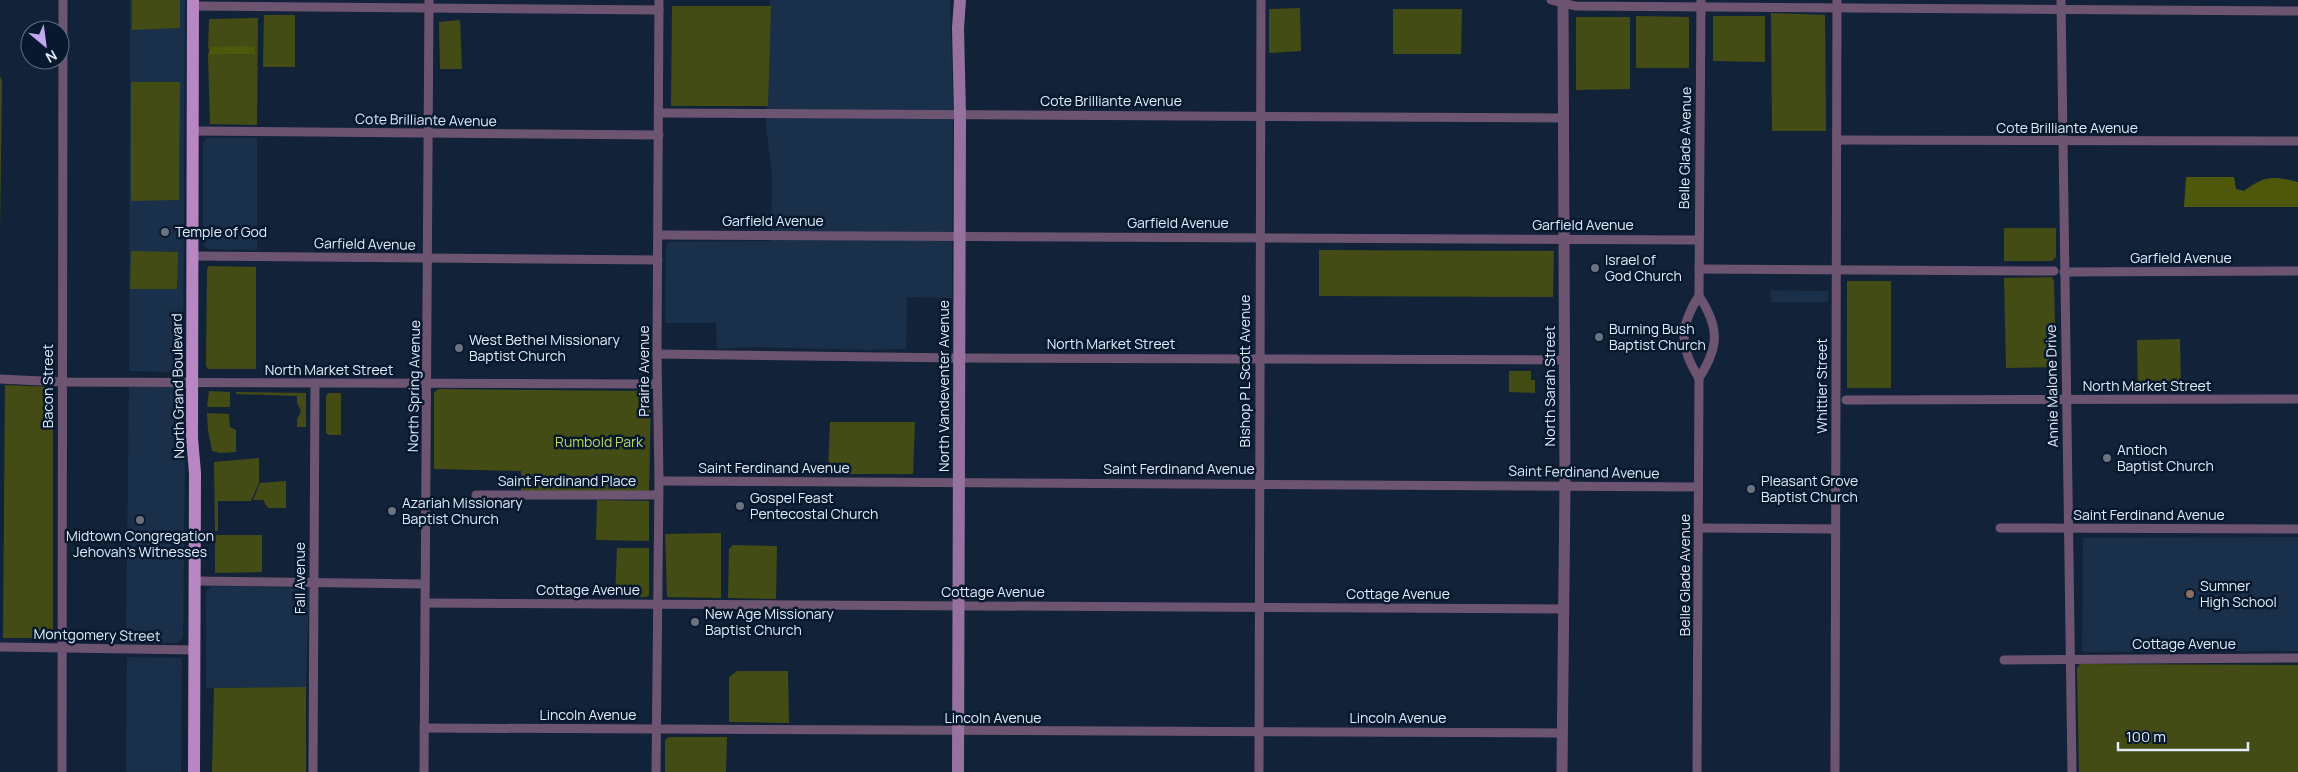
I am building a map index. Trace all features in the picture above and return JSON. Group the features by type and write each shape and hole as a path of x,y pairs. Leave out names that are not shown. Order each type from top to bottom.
{"main road":[{"name":"North Vandeventer Avenue","path":"958,772 960,115 958,28 960,0"},
{"name":"North Grand Boulevard","path":"193,3 192,438 195,473 194,772"}],"street":[{"name":"Bacon Street","path":"62,772 63,0"},
{"name":"Prairie Avenue","path":"656,772 656,605 659,481 657,354 659,0"},
{"name":"Bishop P L Scott Avenue","path":"1259,772 1258,358 1261,0"},
{"path":"1552,0 1575,6 1700,3 1837,4 2061,10 2298,11"},
{"name":"Annie Malone Drive","path":"2061,0 2063,142 2059,272 2067,400 2072,772"},
{"name":"North Sarah Street","path":"1562,772 1565,360 1563,2"},
{"path":"193,3 429,4 659,10"},
{"name":"Belle Glade Avenue","path":"1697,772 1699,378 1709,362 1715,337 1714,324 1700,296 1698,240 1700,3"},
{"name":"North Spring Avenue","path":"424,772 424,584 429,258 429,4"},
{"name":"Whittier Street","path":"1835,772 1834,529 1837,4"},
{"name":"Cote Brilliante Avenue","path":"659,113 1563,118"},
{"name":"Cote Brilliante Avenue","path":"193,131 659,135"},
{"name":"Cote Brilliante Avenue","path":"1837,140 2063,142 2298,141"},
{"name":"Garfield Avenue","path":"658,234 1698,240"},
{"name":"Garfield Avenue","path":"192,256 658,260"},
{"name":"Garfield Avenue","path":"1699,270 2298,271"},
{"name":"Belle Glade Avenue","path":"1699,378 1689,362 1683,337 1685,324 1700,296"},
{"name":"North Market Street","path":"657,354 959,358 1565,360"},
{"name":"North Market Street","path":"0,379 62,382 657,384"},
{"name":"Fall Avenue","path":"313,772 315,383"},
{"name":"North Market Street","path":"1846,400 2298,399"},
{"name":"Saint Ferdinand Avenue","path":"659,481 1698,487"},
{"name":"Saint Ferdinand Place","path":"476,495 658,495"},
{"path":"1699,528 1834,529"},
{"name":"Saint Ferdinand Avenue","path":"2000,528 2298,529"},
{"path":"195,581 313,581 424,584"},
{"name":"Cottage Avenue","path":"425,603 1562,609"},
{"name":"Montgomery Street","path":"0,647 194,650"},
{"name":"Cottage Avenue","path":"2004,660 2069,658 2298,658"},
{"name":"Lincoln Avenue","path":"424,728 1562,733"}],"shaded area":[{"path":"130,0 185,0 183,369 180,372 129,371"},
{"path":"770,0 950,0 953,100 952,298 907,297 906,349 753,347 717,349 716,323 665,323 666,246 668,242 771,241 772,175 766,125"},
{"path":"207,138 257,138 257,250 208,249 203,244 203,143"},
{"path":"1770,290 1829,291 1828,302 1771,302"},
{"path":"129,387 179,387 183,392 182,442 185,461 183,638 177,643 126,643"},
{"name":"Sumner High School","path":"2298,537 2298,651 2084,652 2082,650 2083,538"},
{"path":"211,586 309,588 306,687 206,688 206,591"},
{"path":"127,657 182,658 181,772 126,772"}],"green space":[{"path":"132,0 180,0 180,28 132,30"},
{"path":"672,6 771,6 768,106 671,106"},
{"path":"1300,8 1301,51 1269,53 1269,9"},
{"path":"1393,9 1462,9 1461,54 1393,54"},
{"path":"1771,13 1825,15 1826,131 1772,131"},
{"path":"264,15 295,15 295,67 263,67"},
{"path":"1636,16 1689,17 1689,68 1636,68"},
{"path":"1713,16 1765,16 1765,62 1713,61"},
{"path":"1576,17 1630,17 1630,89 1576,90"},
{"path":"258,18 257,125 210,124 208,55 256,54 255,47 210,47 208,50 209,19"},
{"path":"460,20 462,69 440,69 439,22"},
{"path":"210,47 255,47 256,54 208,55"},
{"path":"0,76 2,81 0,234"},
{"path":"131,82 180,82 179,200 131,201"},
{"path":"2186,177 2234,177 2236,189 2244,191 2258,182 2270,178 2298,182 2298,207 2184,207"},
{"path":"2004,228 2056,228 2056,257 2052,261 2004,261"},
{"path":"1319,250 1554,251 1553,297 1319,296"},
{"path":"131,251 178,252 177,289 130,289"},
{"path":"209,266 256,267 256,369 208,369 206,366 207,269"},
{"path":"2052,277 2054,281 2056,367 2006,368 2004,278"},
{"path":"1847,281 1891,281 1891,388 1847,388"},
{"path":"2180,339 2181,389 2138,390 2137,340"},
{"path":"1509,371 1531,371 1531,380 1535,380 1535,393 1509,392"},
{"path":"5,385 53,387 53,638 3,638"},
{"name":"Rumbold Park","path":"438,389 647,391 651,396 649,492 521,491 521,471 434,469 434,393"},
{"path":"209,391 230,392 230,407 207,407"},
{"path":"235,392 306,393 306,427 297,427 297,419 301,411 297,403 297,396 237,394"},
{"path":"328,393 341,393 341,435 329,435 326,433 326,396"},
{"path":"207,413 229,414 230,427 236,430 236,452 220,453 212,451"},
{"path":"830,422 915,422 913,474 828,474"},
{"path":"259,458 259,483 251,501 218,501 218,531 215,531 214,462"},
{"path":"286,481 286,508 268,508 263,500 253,500 260,483"},
{"path":"597,500 649,501 649,541 596,540"},
{"path":"721,533 721,598 667,597 665,534"},
{"path":"215,535 262,535 262,572 215,573"},
{"path":"733,545 777,546 776,599 728,598 729,549"},
{"path":"617,548 649,548 649,595 647,597 615,597"},
{"path":"2080,664 2298,665 2298,772 2079,772 2077,668"},
{"path":"737,671 788,671 789,723 729,722 729,677"},
{"path":"306,687 306,772 212,772 214,688"},
{"path":"669,737 727,737 726,772 665,772 665,740"}],"place":[{"name":"Temple of God","path":"165,232"},
{"name":"Israel of God Church","path":"1595,268"},
{"name":"Burning Bush Baptist Church","path":"1599,337"},
{"name":"West Bethel Missionary Baptist Church","path":"459,348"},
{"name":"Antioch Baptist Church","path":"2107,458"},
{"name":"Pleasant Grove Baptist Church","path":"1751,489"},
{"name":"Gospel Feast Pentecostal Church","path":"740,506"},
{"name":"Azariah Missionary Baptist Church","path":"392,511"},
{"name":"Midtown Congregation Jehovah's Witnesses","path":"140,520"},
{"name":"Sumner High School","path":"2190,594"},
{"name":"New Age Missionary Baptist Church","path":"695,622"}]}
